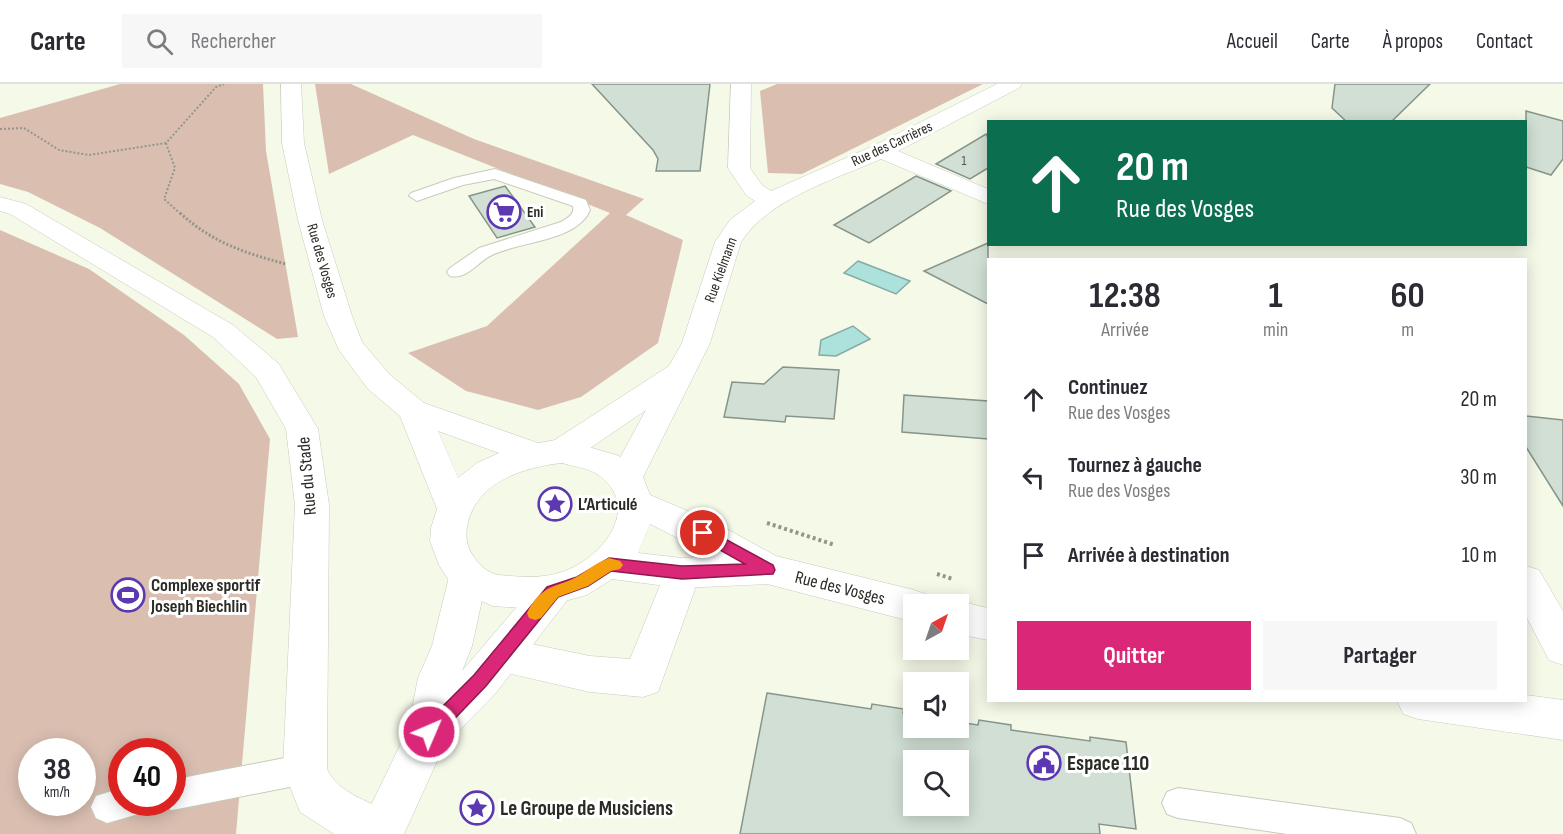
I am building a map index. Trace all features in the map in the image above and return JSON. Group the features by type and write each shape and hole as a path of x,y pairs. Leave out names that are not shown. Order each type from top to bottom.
{"street":[{"name":"Rue des Vosges","path":"291,84 293,143 310,220 338,316 349,344 379,382 413,411 548,453 588,455 610,464 631,491 767,570"},
{"path":"741,84 739,168 754,190 770,200"},
{"name":"Rue des Carrières","path":"770,200 881,151 1012,84"},
{"path":"881,151 987,197"},
{"name":"Rue Kielmann","path":"631,491 681,372 696,343 728,242 740,225 770,200"},
{"name":"Rue du Stade","path":"0,204 18,209 222,331 268,371 302,429 312,505 305,769 315,796 354,820 381,832"},
{"name":"Rue Kielmann","path":"548,453 681,372"},
{"name":"Rue des Vosges","path":"413,411 454,508"},
{"name":"Rue des Vosges","path":"548,453 510,461 487,473 468,489 454,508 447,533 452,557 468,577 491,590 521,595 552,592 583,581 609,564 626,545 635,524 631,491"},
{"name":"Rue des Vosges","path":"609,564 682,573 767,570 903,603"},
{"path":"381,832 429,732 439,678 452,646 468,577"},
{"path":"1527,583 1563,648"},
{"path":"517,659 590,674 643,679 676,589"},
{"path":"429,732 480,681 552,592"},
{"path":"969,620 987,624"},
{"path":"1432,702 1563,720"}],"lane":[{"path":"417,196 459,181 495,174 580,203 582,210 579,217 567,226 485,252 456,272"},
{"path":"186,792 305,769"},
{"path":"1178,803 1400,834"}],"path":[{"path":"0,129 24,128 59,150 89,155 166,143 216,87 224,84"},
{"path":"166,143 175,168 164,199 192,224 238,251 291,266"}],"shaded area":[{"path":"120,84 263,84 266,151 298,337 277,339 100,228 28,192 0,184 0,118"},
{"path":"315,84 351,84 474,139 644,199 626,215 683,240 658,343 581,397 538,410 466,391 408,353 487,326 610,213 413,135 329,174"},
{"path":"777,84 983,84 802,174 768,173 760,91"},
{"name":"Complexe sportif Joseph Biechlin","path":"0,230 89,269 184,335 239,384 270,439 236,834 0,834"}],"water":[{"path":"858,261 910,281 896,294 844,273"},
{"path":"853,326 870,339 836,356 819,355 821,340"}],"building":[{"path":"592,84 710,84 700,171 656,171 658,159 653,150"},
{"path":"1335,84 1430,84 1393,120 1345,120 1332,108"},
{"path":"1526,111 1563,121 1563,159 1551,175 1527,167"},
{"path":"986,134 987,169 970,179 936,164"},
{"path":"916,176 951,191 869,243 834,225"},
{"name":"Eni","path":"505,186 535,227 497,238 469,196"},
{"path":"987,243 987,303 924,271"},
{"path":"783,367 839,370 834,419 786,416 785,422 724,417 732,382 764,384"},
{"path":"904,395 987,401 987,439 902,432"},
{"path":"1527,416 1563,420 1563,506 1527,449"},
{"name":"Espace 110","path":"767,693 871,709 872,704 903,709 903,738 969,738 969,724 978,725 979,720 1011,725 1011,730 1090,741 1090,737 1126,742 1136,829 1099,824 1100,834 740,834"}],"slow traffic":[{"path":"535,613 552,592 583,581 609,564 615,565"}],"place":[{"name":"Eni","path":"504,212"},
{"name":"L’Articulé","path":"555,504"},
{"name":"Complexe sportif Joseph Biechlin","path":"128,595"},
{"name":"Espace 110","path":"1044,763"},
{"name":"Le Groupe de Musiciens","path":"477,808"}],"route":[{"path":"429,732 480,681 552,592 583,581 609,564 682,573 767,570 703,533"}]}
